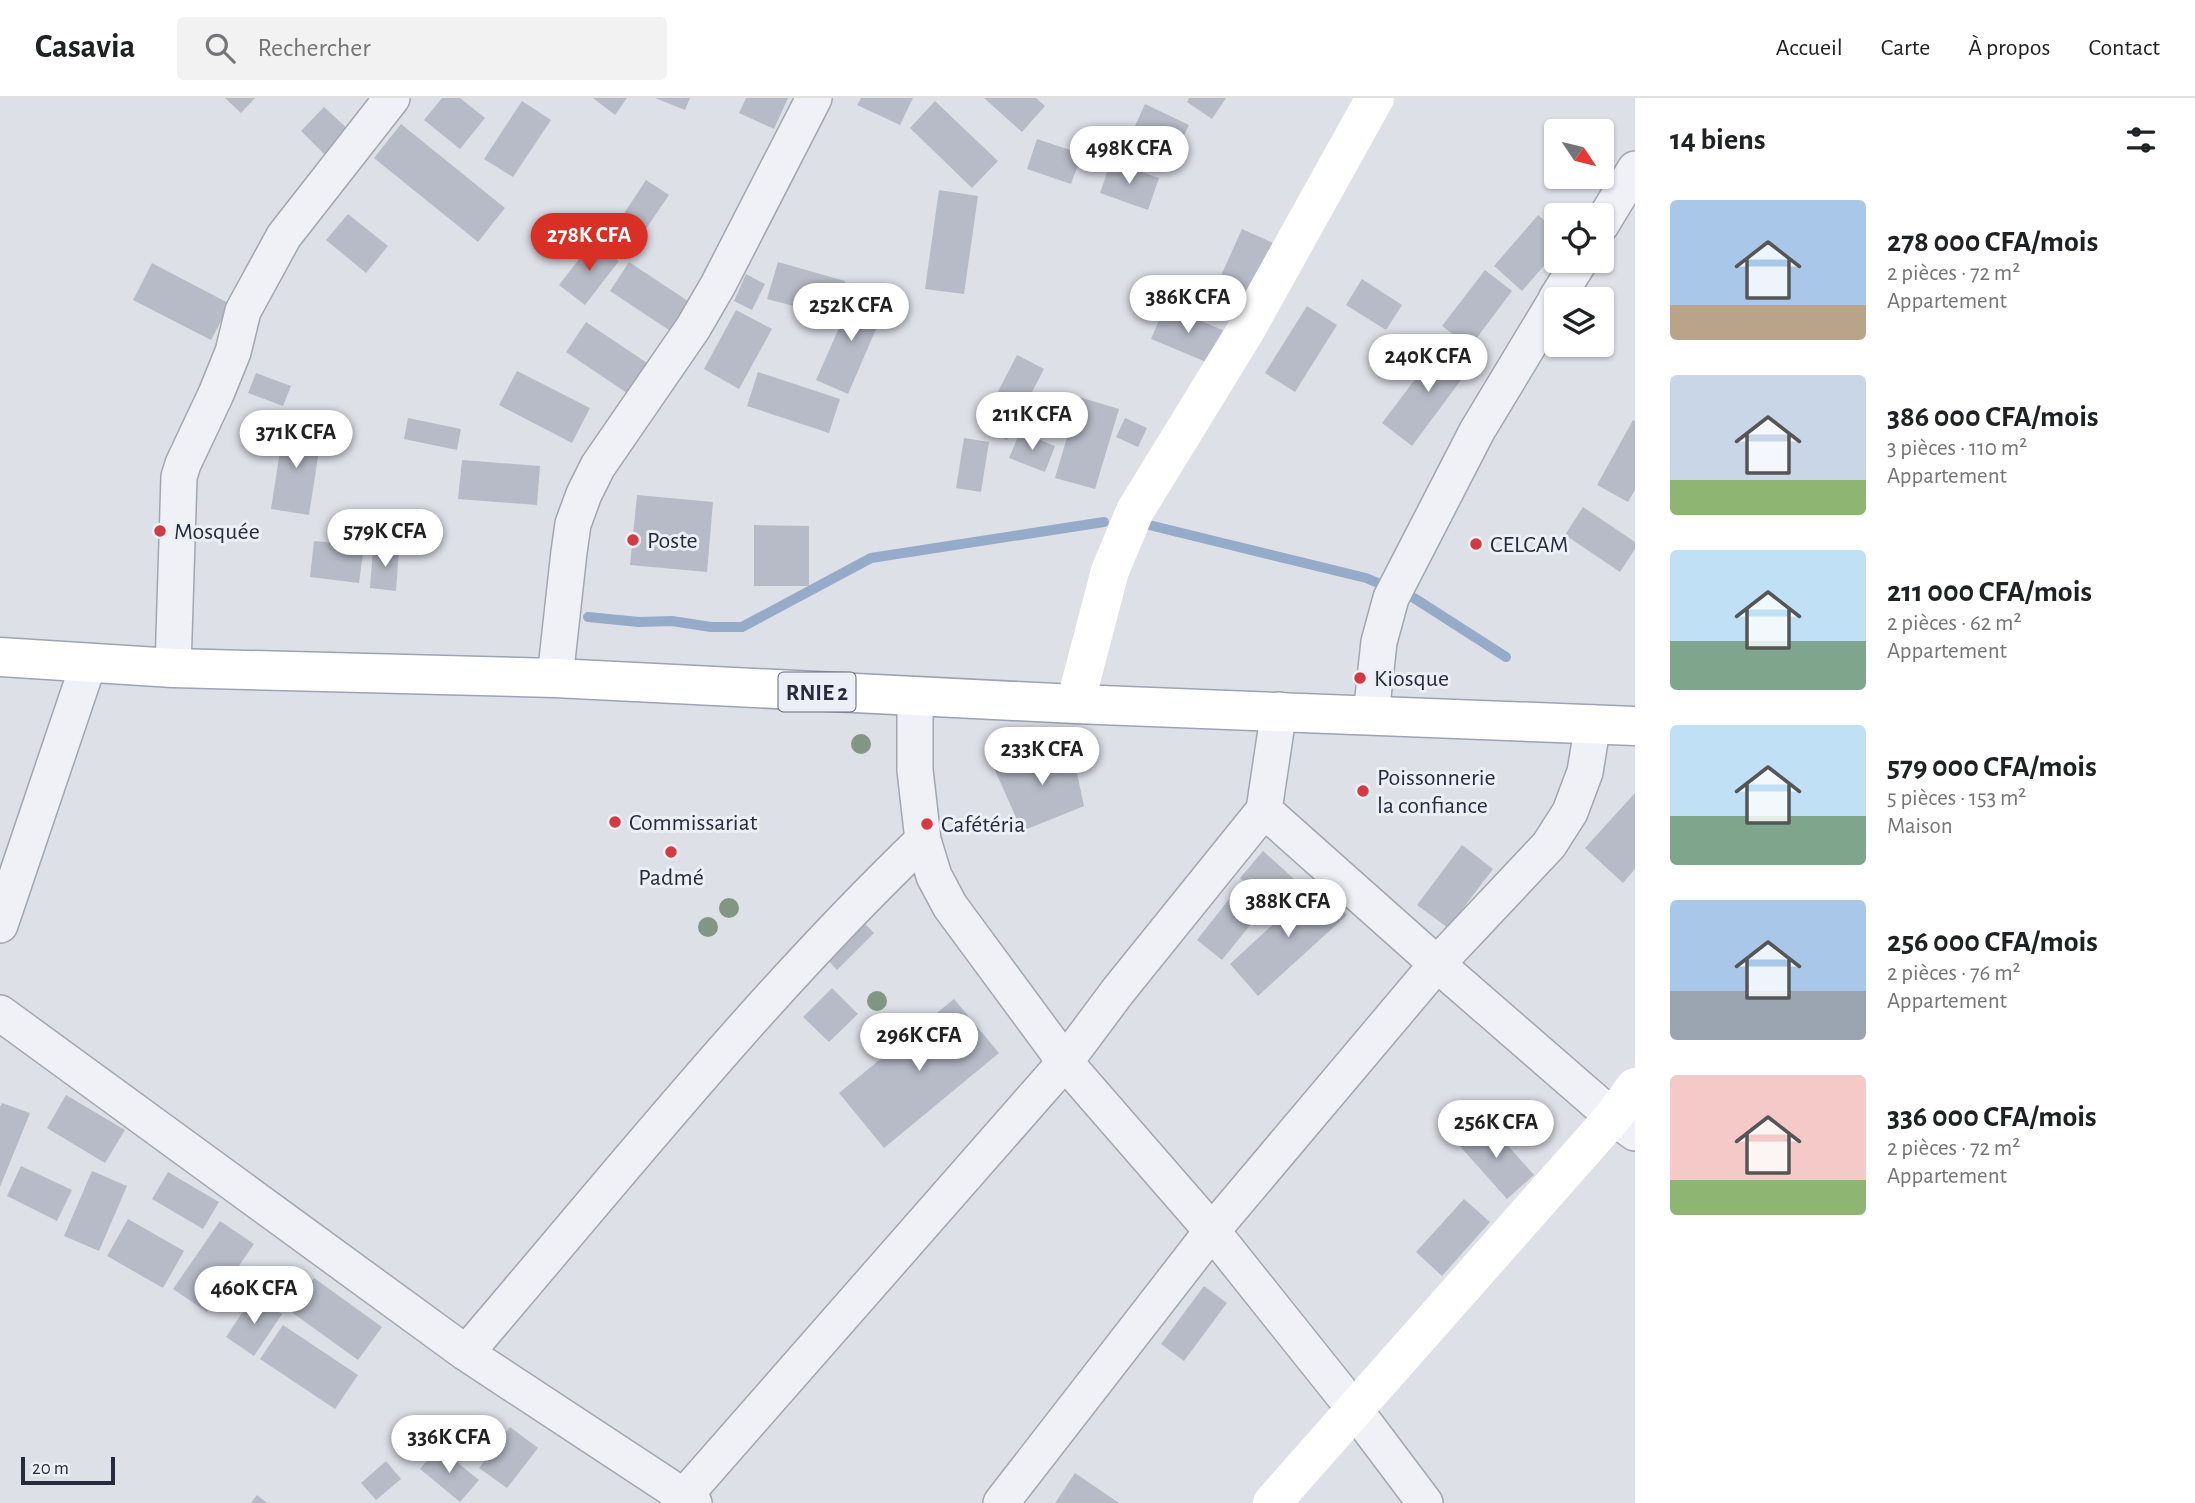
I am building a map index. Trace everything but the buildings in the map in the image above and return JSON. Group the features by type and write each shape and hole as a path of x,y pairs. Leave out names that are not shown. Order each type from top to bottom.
{"main road":[{"path":"1075,704 1110,571 1135,511 1246,330 1374,98"},
{"name":"RNIE 2","path":"0,657 173,668 555,678 915,697 1635,726"},
{"path":"1272,1503 1628,1112"}],"street":[{"path":"173,668 180,477 183,464 233,352 243,312 284,236 392,98"},
{"path":"555,678 573,524 584,494 598,466 693,328 718,285 814,98"},
{"path":"1614,204 1635,169"},
{"path":"1371,715 1379,642 1391,598 1477,431 1544,320"},
{"path":"0,925 89,662"},
{"path":"915,697 915,770 923,840 934,876 950,906 1065,1062 1213,1231 1425,1503"},
{"path":"0,1013 466,1353 686,1501 1065,1062 1118,991 1264,810 1279,710"},
{"path":"1001,1503 1213,1231 1437,964 1549,845 1570,812 1585,772 1593,723"},
{"path":"1264,810 1437,964 1628,1112"},
{"path":"466,1353 750,1020 923,840"}],"waterway":[{"path":"588,617 742,627 871,558 1104,522"},
{"path":"1149,525 1366,578 1414,598 1506,657"}],"place":[{"name":"Mosquée","path":"160,531"},
{"name":"Poste","path":"633,540"},
{"name":"CELCAM","path":"1476,544"},
{"name":"Kiosque","path":"1360,678"},
{"name":"Poissonnerie la confiance","path":"1363,791"},
{"name":"Commissariat","path":"615,822"},
{"name":"Cafétéria","path":"927,824"},
{"name":"Padmé","path":"671,852"}]}
